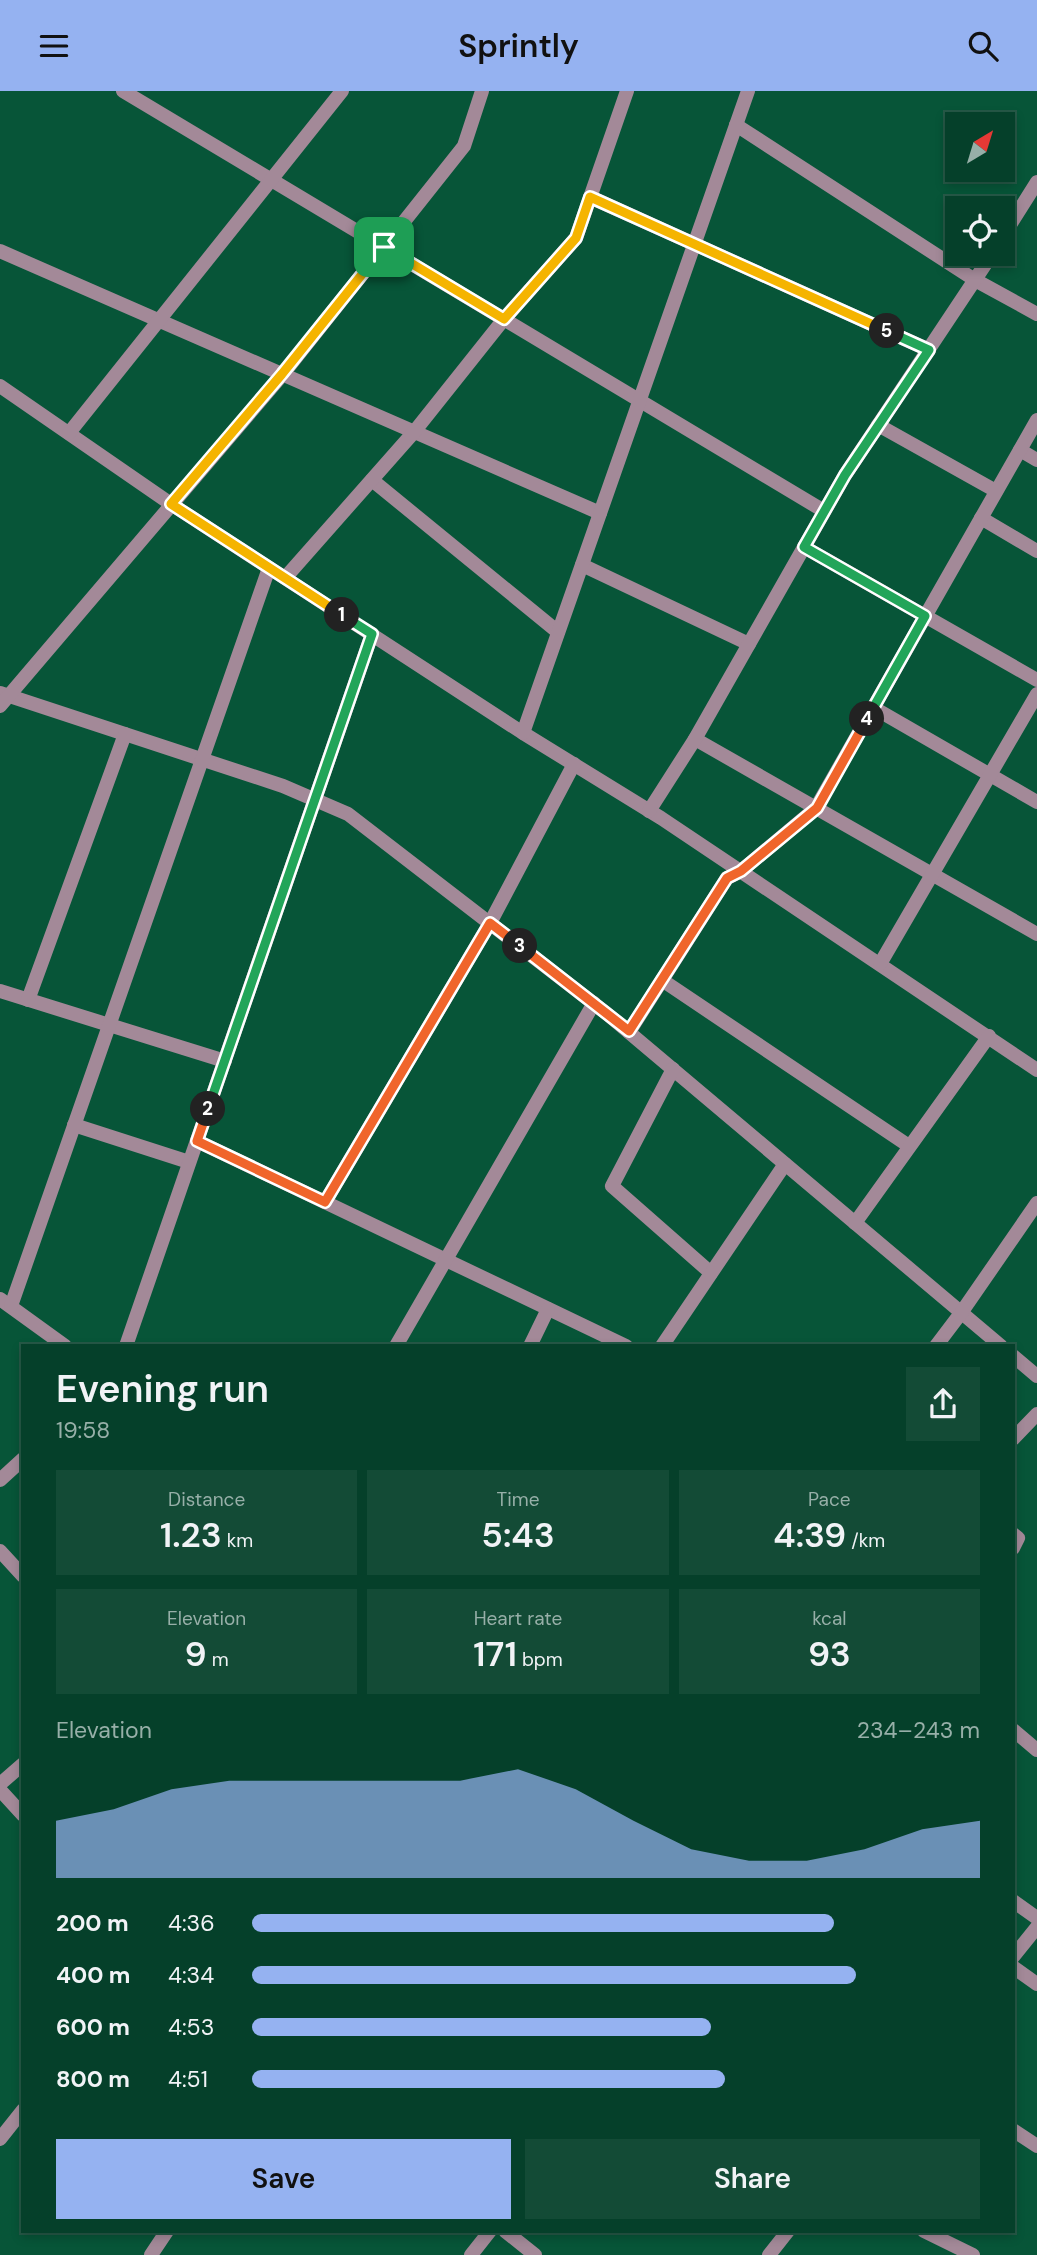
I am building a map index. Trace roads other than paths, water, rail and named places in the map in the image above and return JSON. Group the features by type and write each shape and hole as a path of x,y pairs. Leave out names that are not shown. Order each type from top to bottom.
{"street":[{"path":"122,91 824,511"},
{"path":"68,433 342,91"},
{"path":"482,91 464,145 384,247 282,374 3,698 125,734 283,786 348,814 629,1031 999,1344"},
{"path":"285,578 414,432 504,319 576,238 627,91"},
{"path":"523,733 748,91"},
{"path":"736,125 975,280 1037,314"},
{"path":"1015,217 1037,182"},
{"path":"590,197 929,350"},
{"path":"0,251 600,513"},
{"path":"649,811 695,739 845,475 984,266"},
{"path":"0,386 171,504 741,871 1037,1070"},
{"path":"629,1031 727,878 741,871 817,808 1037,420"},
{"path":"878,425 996,491"},
{"path":"1020,450 1037,460"},
{"path":"372,480 558,632"},
{"path":"981,518 1037,551"},
{"path":"804,547 1037,680"},
{"path":"582,565 748,644"},
{"path":"62,1344 5,1302 74,1125 269,568"},
{"path":"127,1344 372,634"},
{"path":"880,964 1037,694"},
{"path":"874,708 1037,802"},
{"path":"28,1000 125,734"},
{"path":"695,739 1037,935"},
{"path":"325,1202 490,923 574,764"},
{"path":"662,980 909,1146"},
{"path":"0,991 225,1061"},
{"path":"397,1344 594,1003"},
{"path":"855,1223 989,1036"},
{"path":"673,1069 612,1186 711,1273"},
{"path":"74,1125 189,1162"},
{"path":"197,1141 622,1344"},
{"path":"663,1344 785,1164"},
{"path":"938,1344 1037,1203"},
{"path":"531,1344 548,1309"},
{"path":"1015,1358 1037,1376"},
{"path":"1015,1437 1037,1414"},
{"path":"0,1480 21,1461"},
{"path":"0,1552 21,1574"},
{"path":"1015,1731 1034,1741"},
{"path":"0,1784 21,1766"},
{"path":"0,1790 21,1813"},
{"path":"1015,1902 1037,1918"},
{"path":"1015,1954 1037,1927"},
{"path":"1015,1968 1037,1984"},
{"path":"0,2139 21,2113"},
{"path":"1015,2131 1037,2146"},
{"path":"151,2255 166,2233"},
{"path":"471,2255 488,2233"},
{"path":"508,2233 535,2255"},
{"path":"769,2255 786,2233"},
{"path":"928,2233 972,2255"}]}
